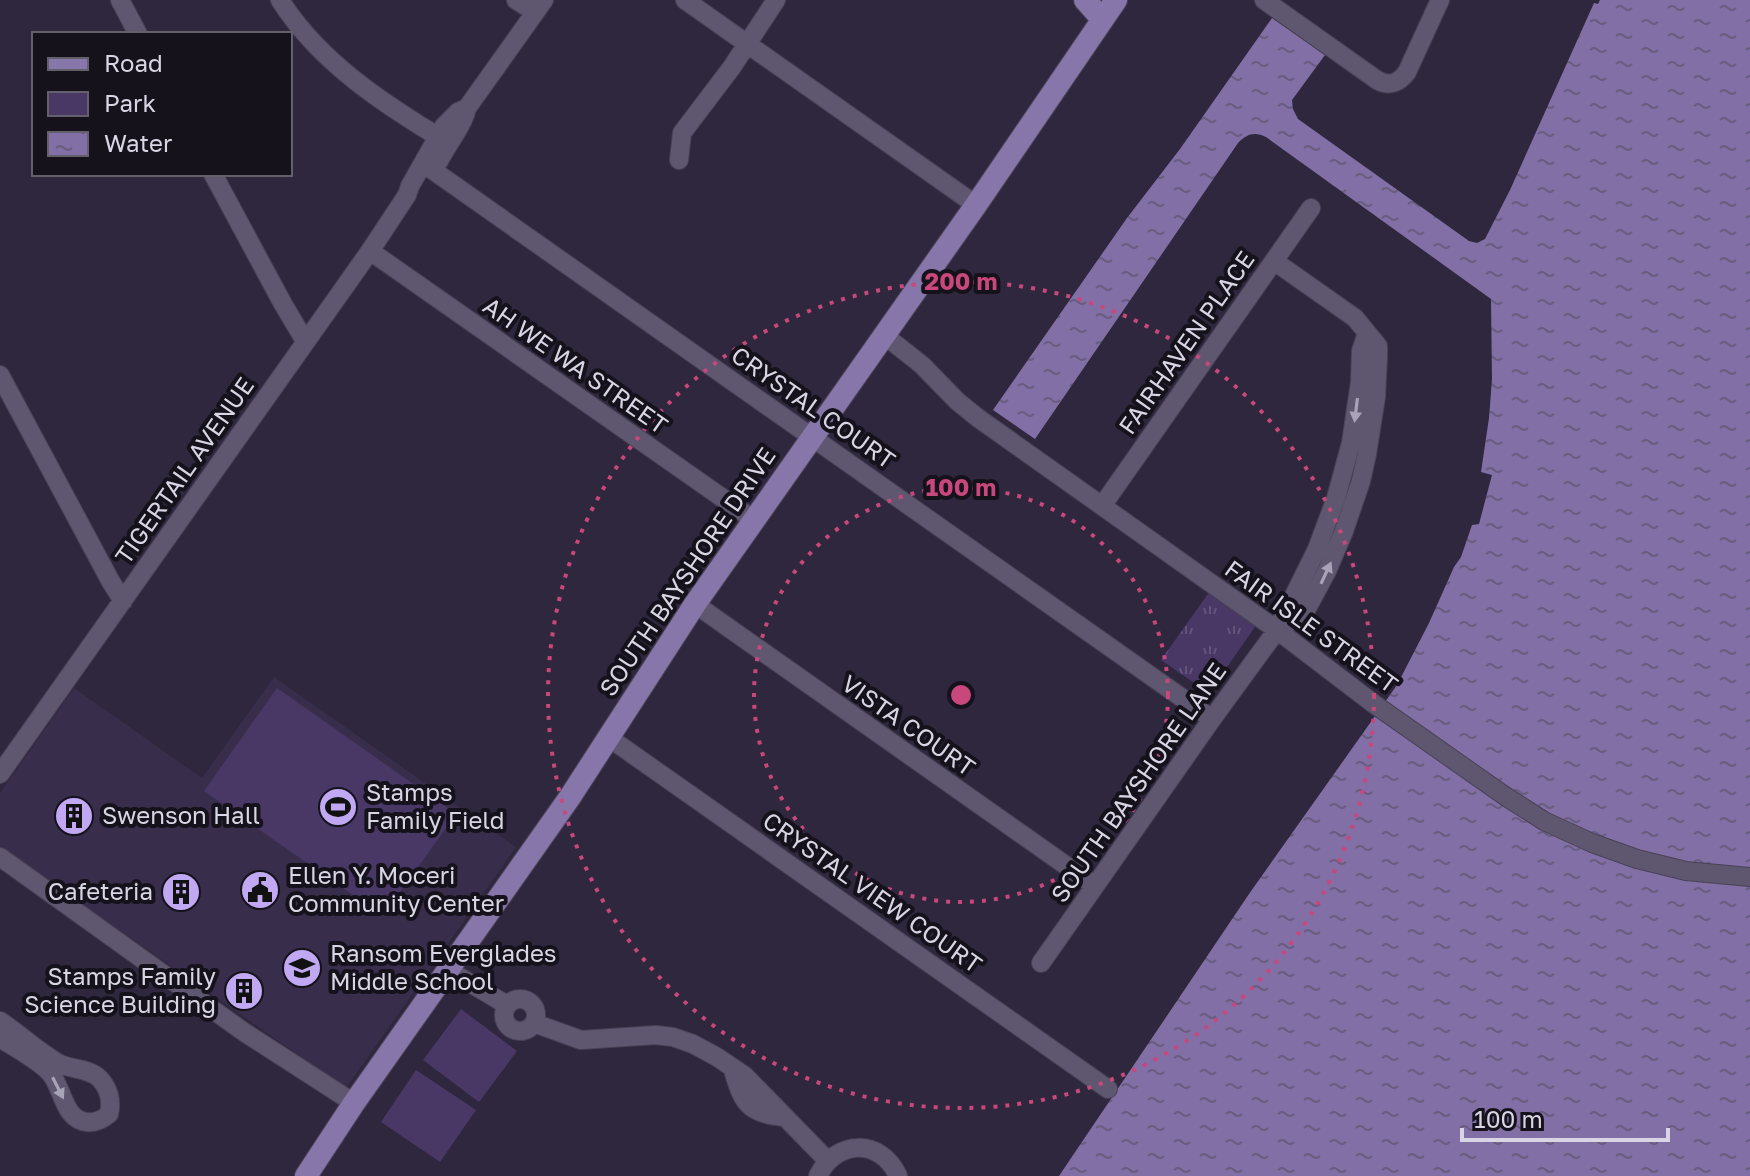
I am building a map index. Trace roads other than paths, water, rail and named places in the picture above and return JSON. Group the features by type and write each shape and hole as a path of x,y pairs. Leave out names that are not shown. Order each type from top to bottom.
{"main road":[{"path":"1085,0 1102,19"},
{"name":"SOUTH BAYSHORE DRIVE","path":"306,1176 561,810 695,604 1116,0"}],"street":[{"path":"120,0 137,32"},
{"path":"280,0 326,57 443,139"},
{"path":"516,0 539,6"},
{"path":"685,0 976,205"},
{"path":"679,160 682,133 732,67 776,0"},
{"path":"1264,0 1385,84 1395,82 1407,72 1440,0"},
{"name":"TIGERTAIL AVENUE","path":"0,774 370,251 410,186 428,168 449,121 467,108 539,6"},
{"name":"CRYSTAL COURT","path":"428,168 1212,719"},
{"path":"214,176 305,341"},
{"name":"FAIRHAVEN PLACE","path":"1102,506 1311,208"},
{"name":"AH WE WA STREET","path":"370,251 754,520"},
{"name":"SOUTH BAYSHORE LANE","path":"1041,963 1277,630 1305,612 1340,543 1361,481 1374,412 1378,346 1351,315 1274,261"},
{"name":"FAIR ISLE STREET","path":"884,335 928,370 969,411 1505,796 1556,827 1607,848 1686,871 1750,877"},
{"path":"0,375 123,601"},
{"name":"VISTA COURT","path":"695,604 1095,886"},
{"name":"CRYSTAL VIEW COURT","path":"608,737 1108,1089"},
{"path":"0,857 244,1032 354,1103"},
{"path":"448,970 507,1005 504,1018 513,1029 527,1030 534,1023 581,1040 673,1037 705,1050 751,1082 776,1106 823,1168 842,1151 867,1149 889,1161 898,1176"},
{"path":"0,1021 55,1062 97,1076 109,1094 109,1114 98,1121 78,1120 69,1112 50,1073 0,1038"}],"water":[{"path":"1600,0 1750,0 1750,1176 1059,1176 1249,894 1397,685 1461,557 1472,525 1479,524 1492,475 1481,472 1492,379 1491,299 1266,137 1251,134 1238,143 1035,439 993,410 1272,18 1325,55 1292,100 1298,119 1469,241 1477,243 1485,239 1510,190 1594,3 1598,4"}],"place":[{"name":"Stamps Family Field","path":"338,807"},
{"name":"Swenson Hall","path":"74,816"},
{"name":"Ellen Y. Moceri Community Center","path":"260,890"},
{"name":"Cafeteria","path":"181,892"},
{"name":"Ransom Everglades Middle School","path":"302,968"},
{"name":"Stamps Family Science Building","path":"244,991"}]}
